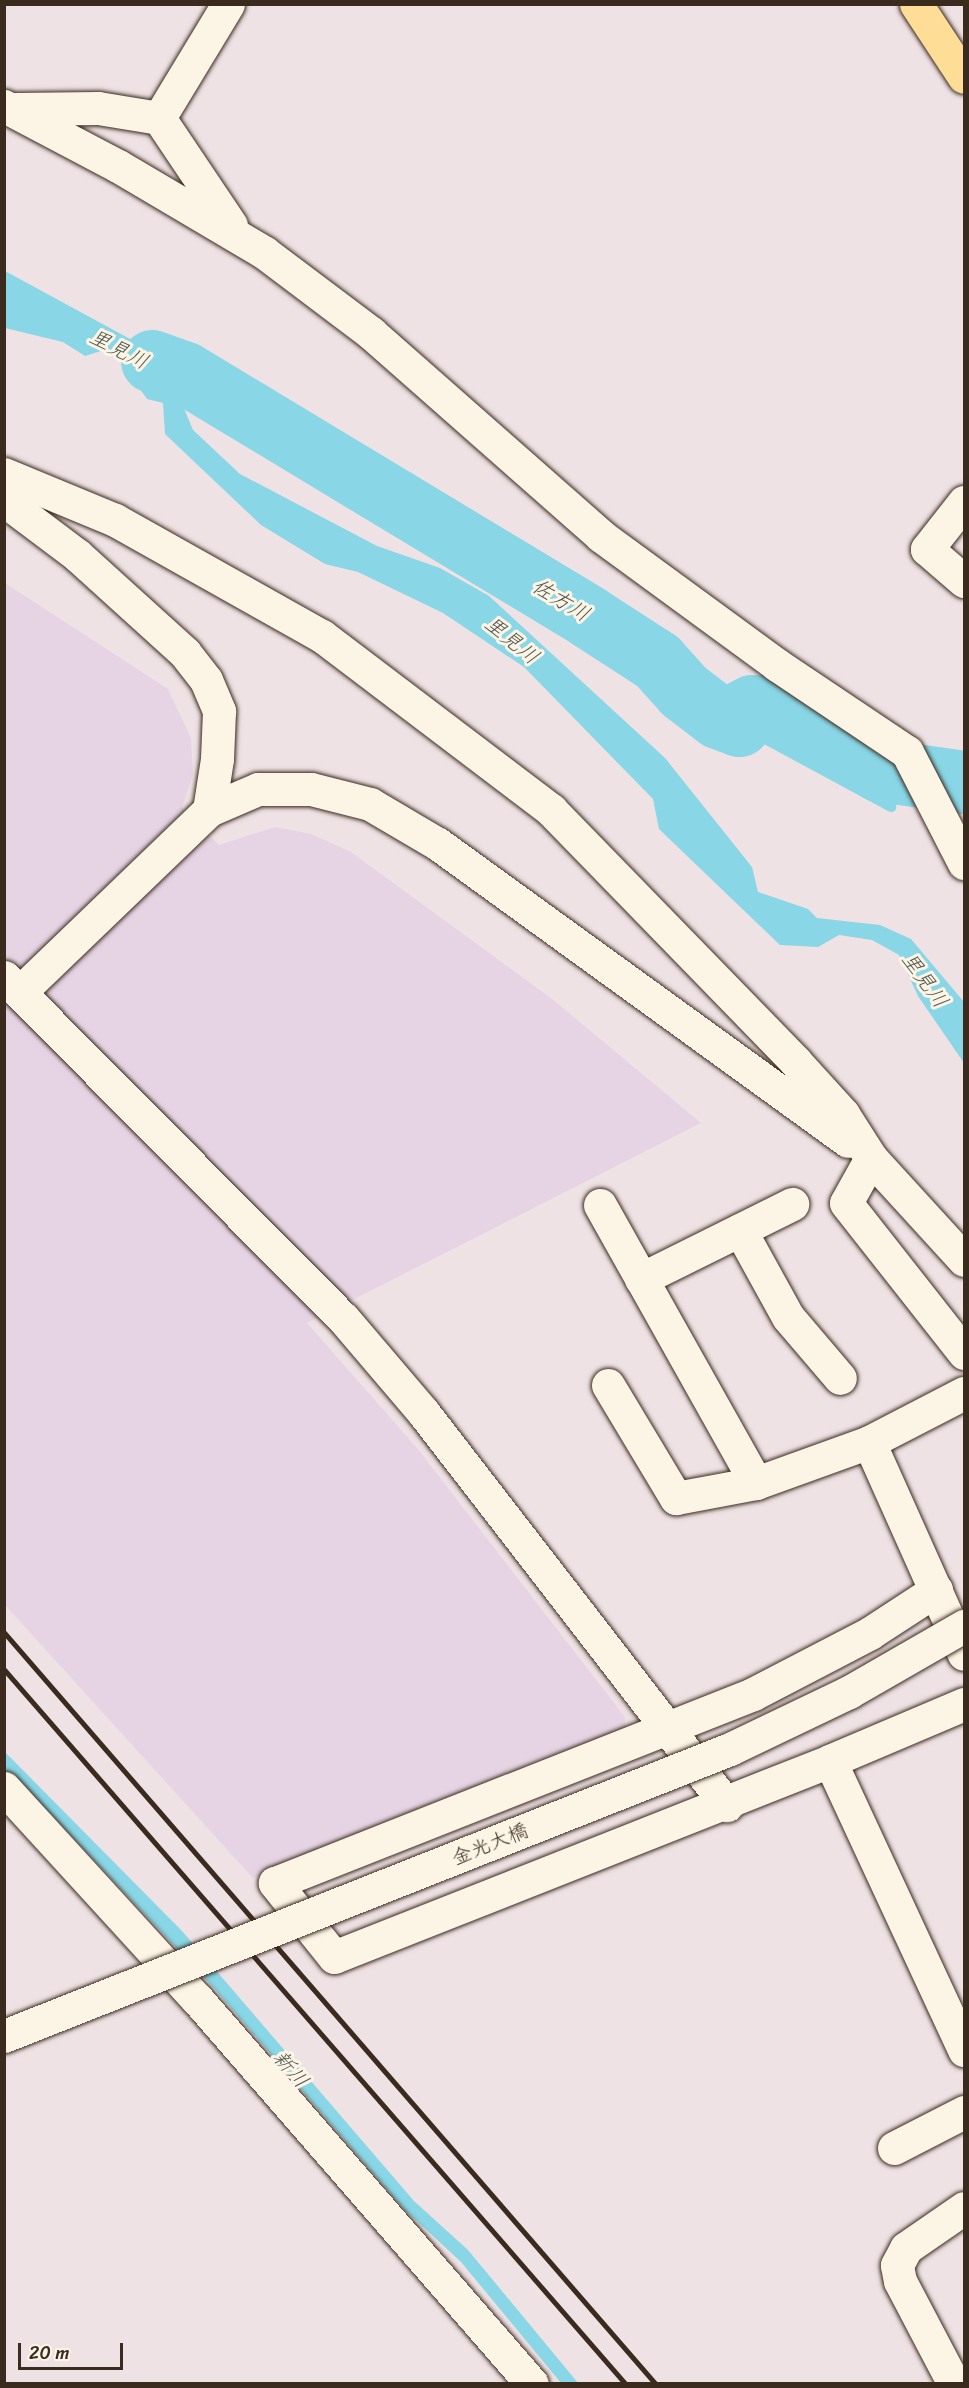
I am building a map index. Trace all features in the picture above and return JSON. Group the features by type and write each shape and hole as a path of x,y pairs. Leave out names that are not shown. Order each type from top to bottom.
{"highway":[{"path":"916,4 964,77"}],"street":[{"path":"159,117 228,4"},
{"path":"7,108 98,108 159,117 239,236"},
{"path":"7,108 239,236 371,333 601,536 777,665 906,752 960,848"},
{"path":"4,474 115,520 322,636 551,810 795,1061 843,1114 871,1158 964,1260"},
{"path":"4,500 77,555 185,653 206,680 219,711 217,759 209,810"},
{"path":"964,502 927,549 964,581"},
{"path":"727,1805 423,1412 343,1318 12,984 209,810 258,789 311,789 370,804 438,844 871,1158"},
{"path":"871,1158 846,1203 964,1353"},
{"path":"641,1279 792,1204"},
{"path":"600,1205 756,1483"},
{"path":"740,1230 788,1317 840,1378"},
{"path":"608,1385 676,1498 756,1483 869,1442 964,1393"},
{"path":"869,1442 964,1654"},
{"path":"936,1590 870,1633 764,1688 275,1883 334,1957 727,1805 964,1704"},
{"name":"金光大橋","path":"4,2036 730,1749 849,1692 964,1626"},
{"path":"830,1761 964,2050"},
{"path":"4,1788 197,1999 532,2384"},
{"path":"894,2148 964,2112"},
{"path":"954,2384 900,2282 897,2265 906,2248 964,2208"}],"shaded area":[{"path":"5,583 168,689 191,738 193,774 182,808 219,845 275,827 311,834 351,852 552,999 701,1123 307,1323 417,1448 625,1717 625,1732 253,1878 5,1605"}],"water":[{"name":"里見川","path":"5,271 189,371 182,378 183,406 193,430 240,474 377,546 440,568 489,596 665,758 752,867 758,892 808,909 817,918 880,925 911,939 964,1002 964,1063 918,996 899,955 872,940 839,935 818,947 780,945 659,829 653,799 524,667 443,613 358,572 325,564 261,525 165,434 163,403 147,399 119,359 104,350 85,356 63,342 5,328"},
{"name":"新川","path":"5,1752 182,1931 414,2201 468,2250 578,2383 561,2383 461,2262 405,2210 213,1987 50,1813 5,1772"}],"waterway":[{"name":"佐方川","path":"152,361 185,373 589,617 657,661 684,691 718,717 739,725 743,711 752,706 774,707 879,770 964,782"},
{"path":"739,725 891,807"}],"railway":[{"path":"4,1632 656,2384"},
{"path":"4,1669 626,2384"}]}
